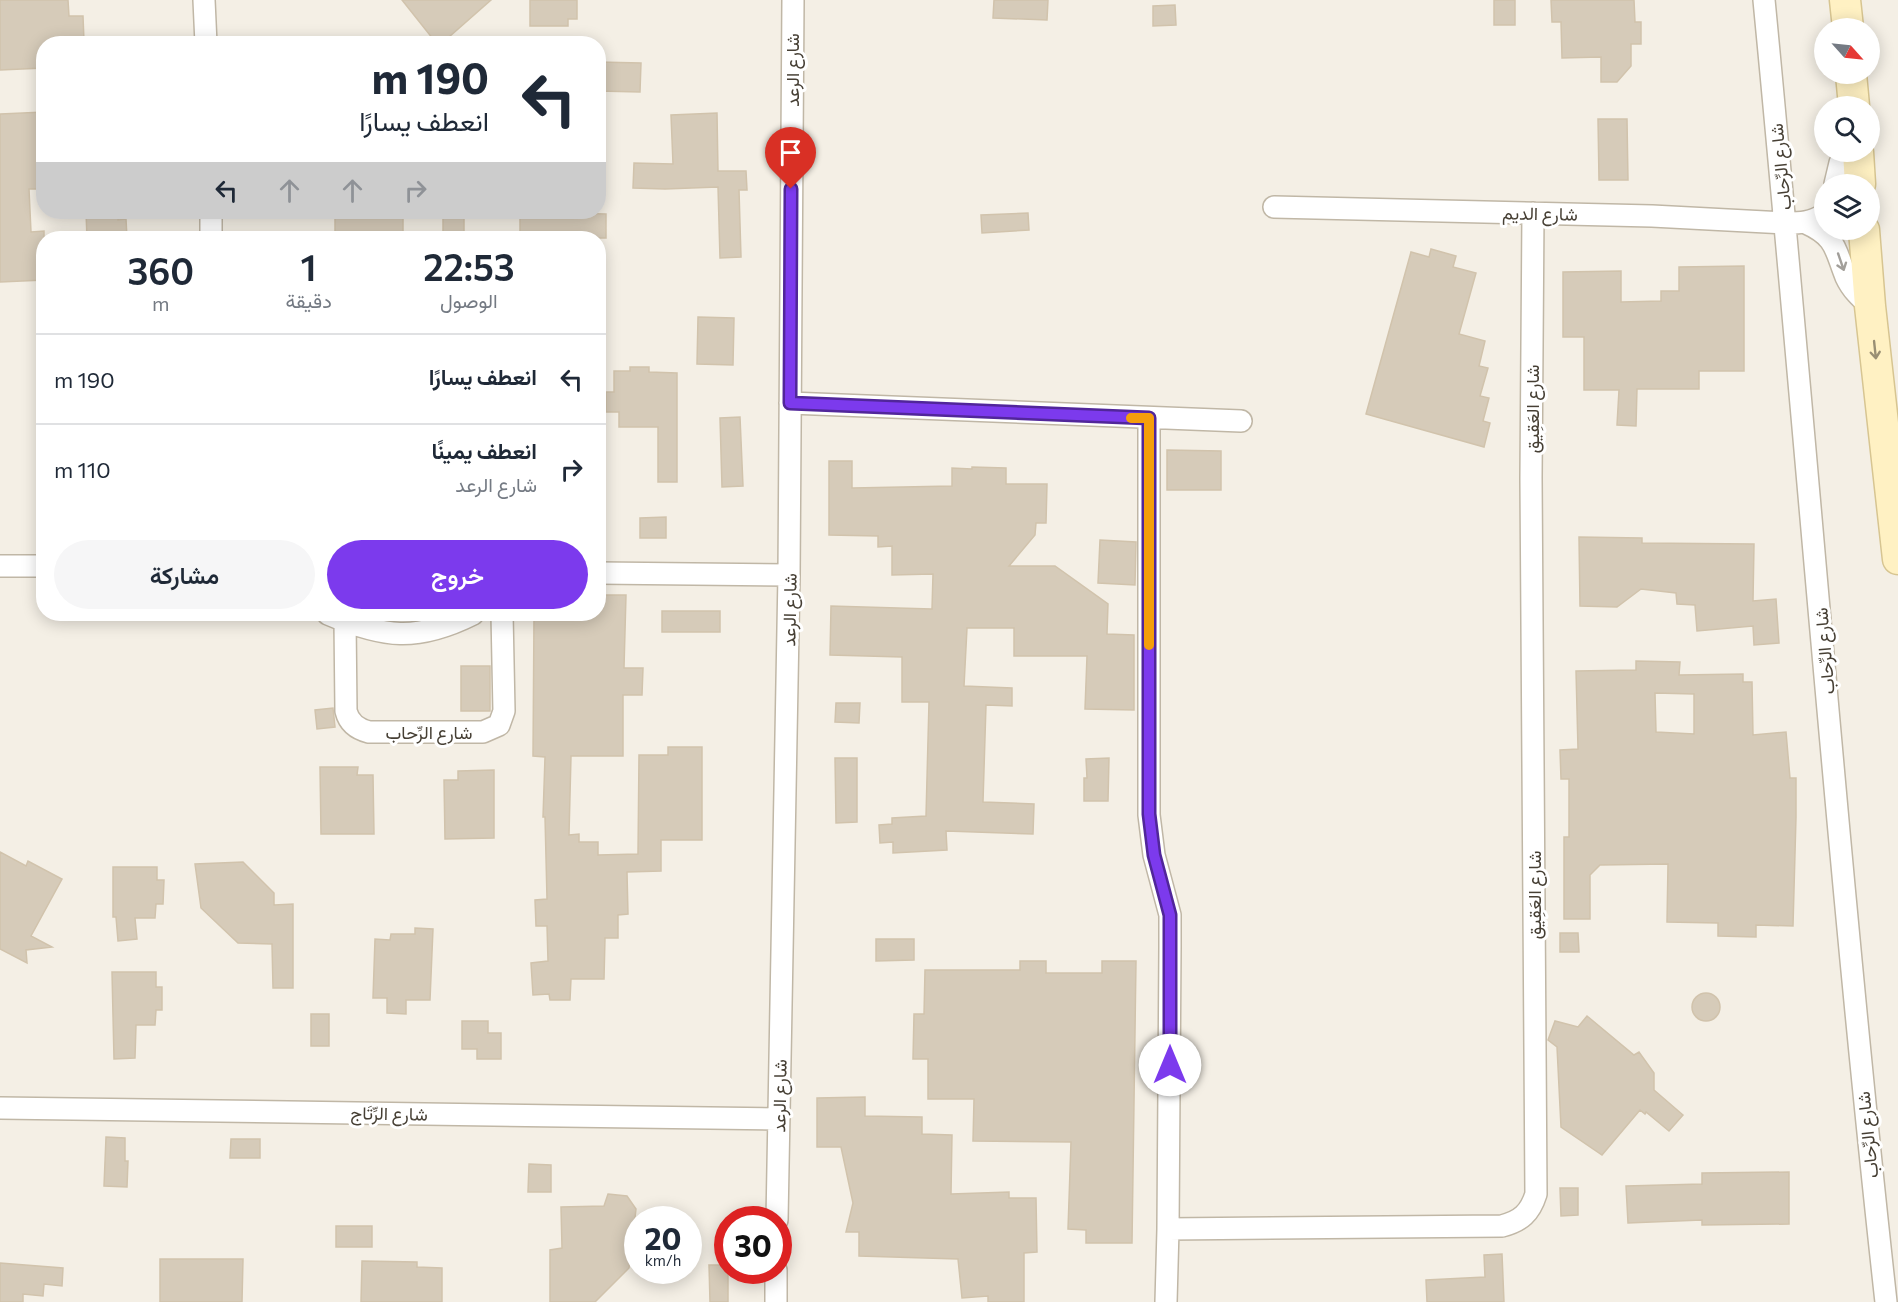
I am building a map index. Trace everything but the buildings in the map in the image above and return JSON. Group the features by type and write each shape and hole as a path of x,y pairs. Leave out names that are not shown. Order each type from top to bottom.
{"main road":[{"path":"1845,0 1847,18"},
{"path":"1865,240 1898,559"}],"street":[{"path":"204,0 206,36"},
{"name":"شارع الرعد","path":"777,1206 789,575 793,0"},
{"name":"شارع الرِّحاب","path":"1764,0 1805,220 1859,1063 1886,1302"},
{"name":"شارع الديم","path":"1274,207 1805,220"},
{"name":"شارع العَقِيق","path":"1168,1229 1502,1226 1514,1223 1525,1216 1532,1206 1536,1194 1531,478 1533,213"},
{"path":"1805,220 1833,244 1852,289 1870,306"},
{"path":"790,403 1241,421"},
{"path":"1149,418 1149,814 1154,855 1170,915 1166,1302"},
{"path":"0,566 36,566"},
{"path":"606,573 789,575"},
{"name":"شارع الرِّحاب","path":"336,621 348,719 354,726 369,732 483,732 499,724 504,711 502,621"},
{"name":"شارع الرِّحاب","path":"346,621 363,628 400,634 437,629 456,621"},
{"name":"شارع الرِّتَاج","path":"0,1108 779,1119"},
{"path":"776,1284 776,1302"}],"slow traffic":[{"path":"1131,418 1149,418 1149,645"}],"route":[{"path":"791,189 790,403 1149,418 1149,814 1154,855 1170,915 1170,1065"}]}
